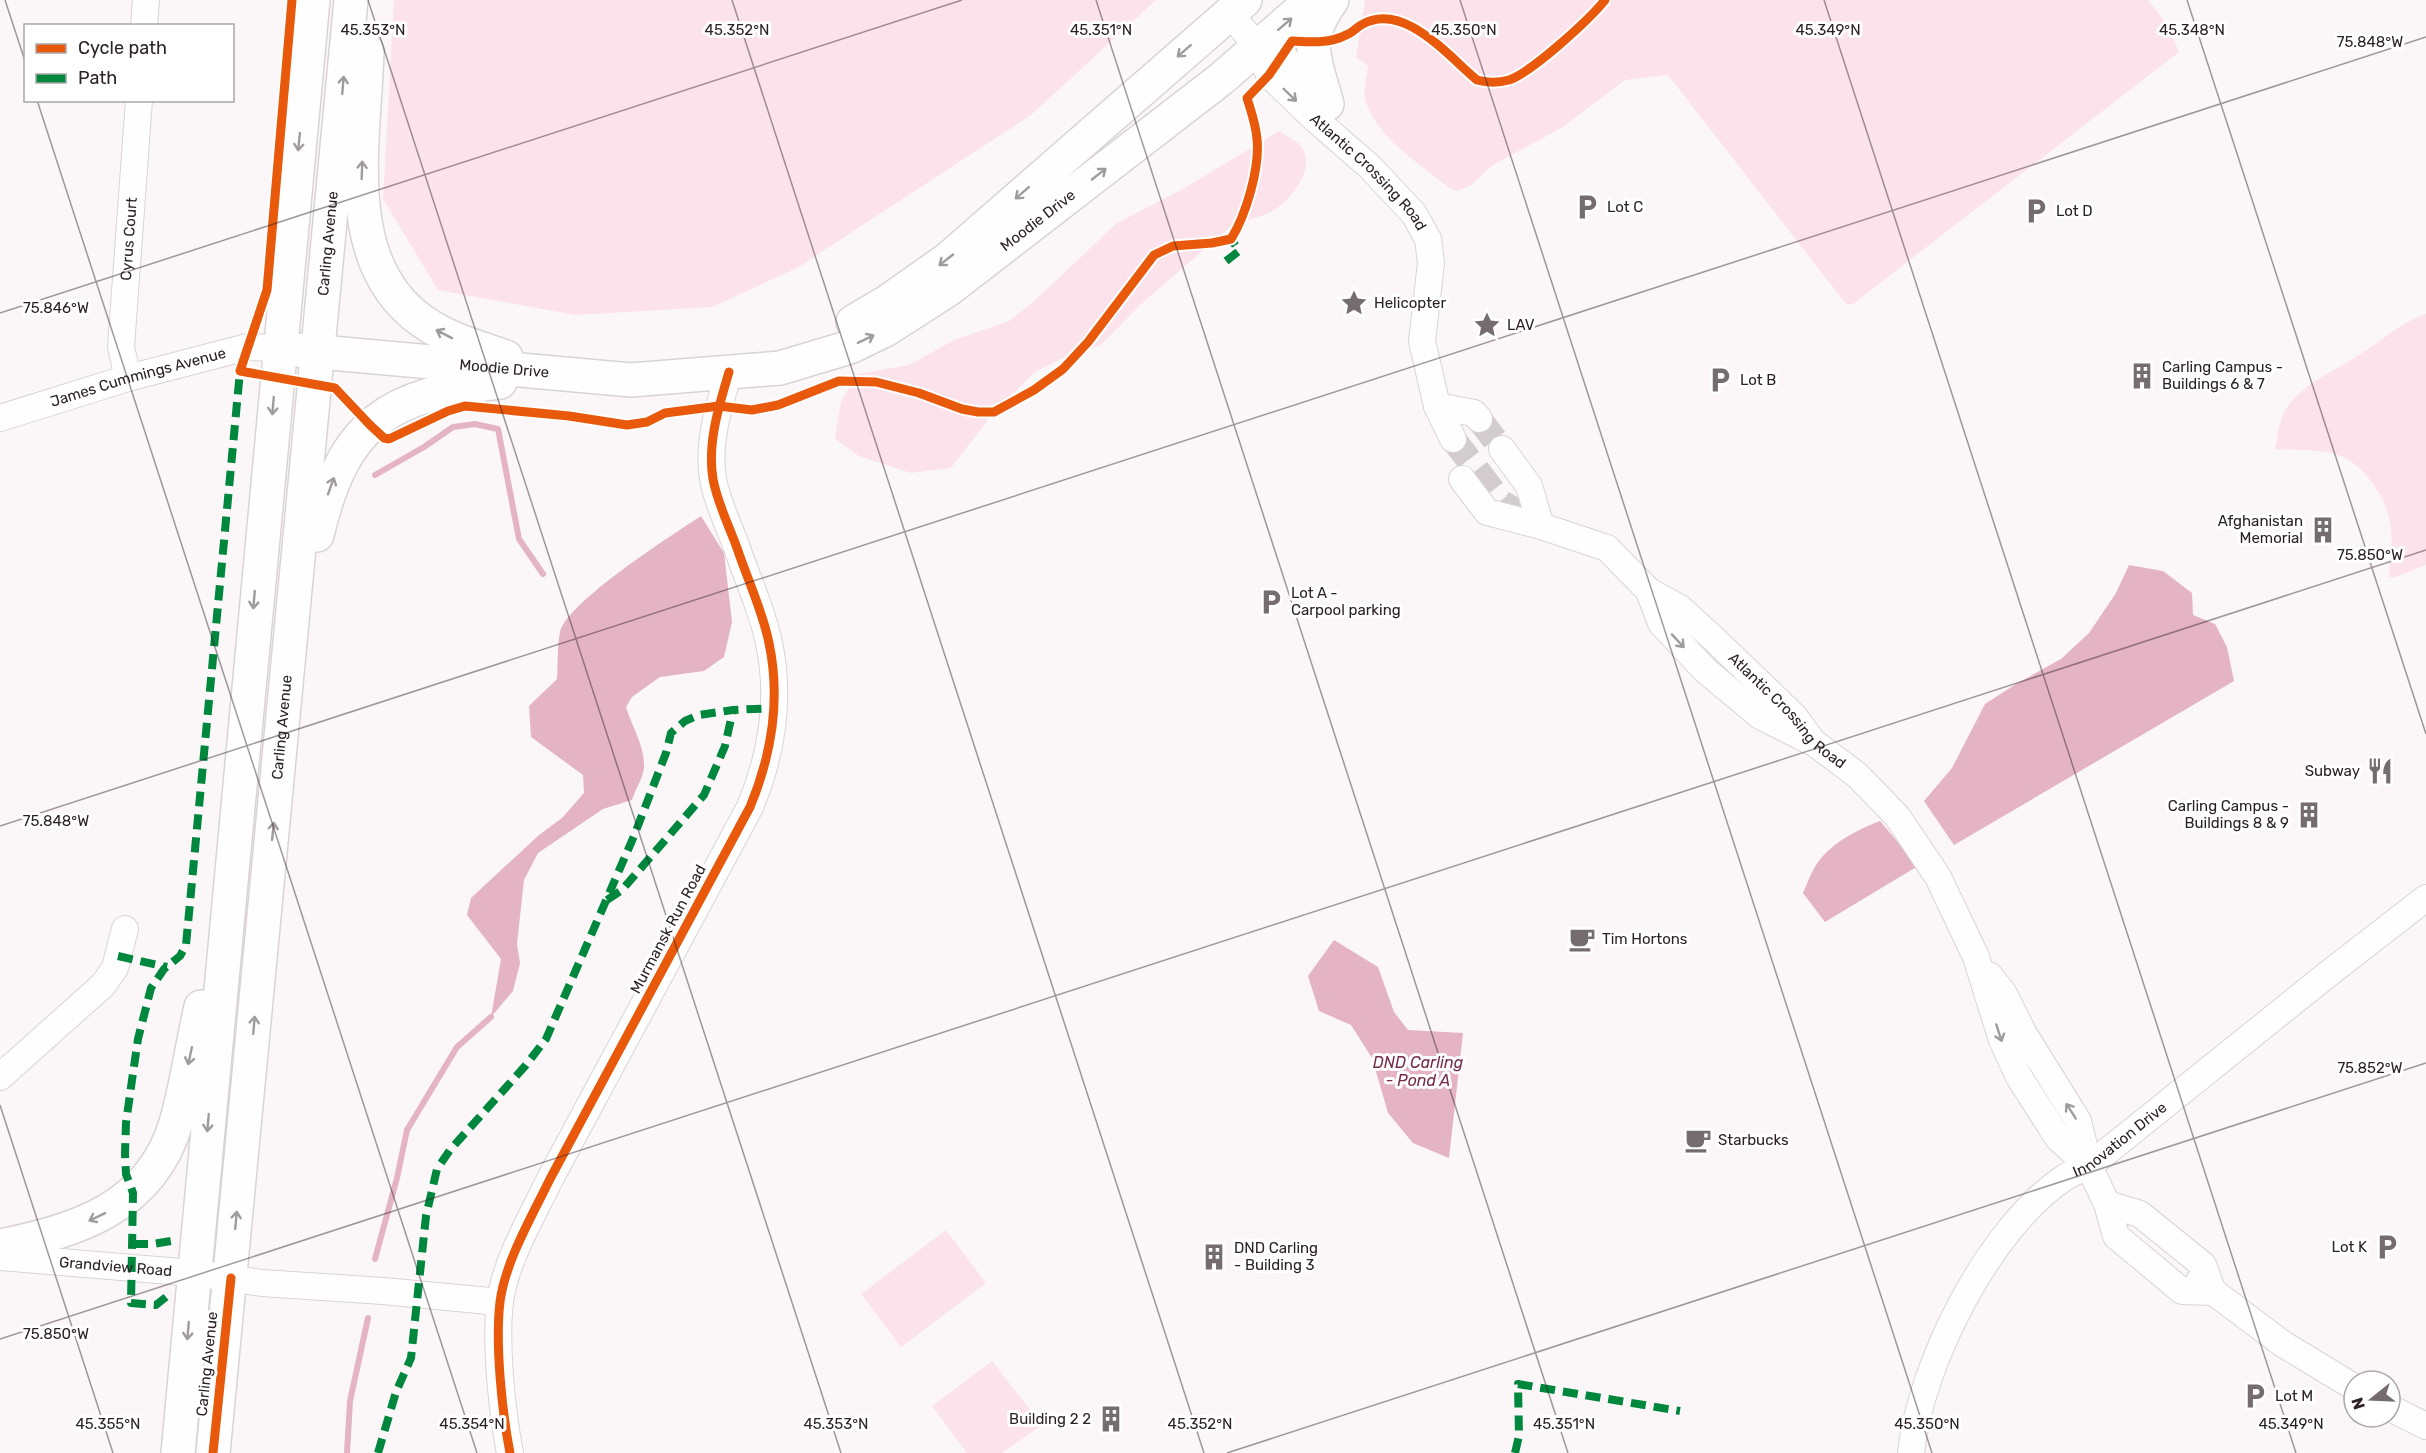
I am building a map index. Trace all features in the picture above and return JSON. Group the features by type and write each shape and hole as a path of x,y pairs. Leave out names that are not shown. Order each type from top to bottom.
{"main road":[{"name":"Carling Avenue","path":"178,1453 250,645 313,0"},
{"name":"Carling Avenue","path":"213,1453 351,0"},
{"path":"368,0 361,200 369,243 379,267 405,307 430,326 470,345 559,375"},
{"name":"Moodie Drive","path":"278,348 631,380 780,368 850,347 923,308 1221,80 1312,0"},
{"path":"1327,104 1312,43 1321,15 1332,0"},
{"name":"Moodie Drive","path":"729,372 853,321 925,276 969,241 1237,7"},
{"path":"289,665 323,507 337,470 362,433 370,425 403,404 429,393 485,383 559,375"},
{"path":"0,1246 39,1239 91,1221 113,1209 133,1193 151,1172 166,1149 176,1123 233,855"}],"street":[{"path":"144,24 146,0"},
{"path":"1237,7 1258,47"},
{"name":"Atlantic Crossing Road","path":"1258,47 1283,56 1327,104 1370,167"},
{"name":"Atlantic Crossing Road","path":"1258,47 1269,75 1370,167 1414,214 1428,239 1431,263 1422,341 1437,406 1433,443 1459,434 1473,413 1437,406"},
{"name":"Cyrus Court","path":"128,378 121,347 139,102"},
{"name":"James Cummings Avenue","path":"0,418 128,378 247,347 278,348"},
{"name":"Murmansk Run Road","path":"510,1453 501,1374 500,1302 511,1266 550,1179 671,956 757,790 768,755 775,708 769,642 713,480 712,445 719,406 729,372"},
{"path":"1495,454 1541,526"},
{"name":"Atlantic Crossing Road","path":"1462,479 1487,512 1541,526 1607,548 1649,591 1680,608 1706,632 1794,716 1813,742 1857,775 1897,816 1938,877 1976,957 2002,1040 2019,1077 2058,1138 2089,1166 2107,1204 2116,1236 2182,1291 2213,1292 2283,1344 2342,1381"},
{"name":"Innovation Drive","path":"1911,1453 1913,1437 1932,1370 1957,1309 2006,1235 2040,1197 2065,1177 2089,1166 2426,898"},
{"path":"0,1077 103,985 115,968 125,929"},
{"name":"Grandview Road","path":"0,1257 193,1273 262,1283 500,1302"},
{"path":"2402,1414 2426,1426"}],"shaded area":[{"path":"394,0 1156,0 1031,115 797,268 712,307 575,315 438,290 383,199"},
{"path":"1365,0 2148,0 2169,27 2179,52 1853,304 1846,304 1668,75 1625,80 1563,127 1493,165 1470,186 1457,191 1451,189 1400,149 1378,125 1370,112 1365,98 1368,66 1356,57"},
{"path":"1279,131 1298,143 1306,157 1303,176 1292,194 1269,213 1229,228 1140,305 1101,345 1061,359 1035,372 994,412 951,468 911,473 859,456 835,439 841,401 857,374 909,365 954,340 1009,321 1032,303 1117,223 1181,190"},
{"path":"2426,314 2426,565 2395,577 2389,577 2392,541 2389,518 2372,482 2353,463 2331,453 2275,449 2284,412 2298,395 2314,382 2400,327"},
{"path":"946,1230 986,1283 901,1347 861,1294"},
{"path":"992,1361 1042,1425 1002,1453 967,1453 932,1406"}],"water":[{"path":"701,516 724,553 732,622 724,657 704,671 660,677 632,697 626,707 640,744 644,768 632,800 603,809 538,853 524,880 517,944 520,963 513,991 491,1017 501,959 467,915 471,898 539,835 562,818 584,793 583,775 531,737 529,706 557,679 560,632 567,619 600,587 645,553"},
{"path":"2129,565 2163,571 2192,593 2193,615 2215,624 2227,647 2234,681 1954,845 1924,801 1952,768 1985,704 2061,659 2089,633 2116,593"},
{"path":"1880,821 1918,866 1825,922 1803,893 1813,870 1827,851 1835,845 1853,833"},
{"name":"DND Carling - Pond A","path":"1334,940 1378,967 1394,1012 1408,1030 1463,1033 1449,1158 1413,1143 1388,1113 1372,1058 1351,1025 1319,1011 1308,976"}],"waterway":[{"path":"375,475 424,447 453,427 475,424 498,429 519,539 543,574"},
{"path":"375,1259 397,1178 407,1130 457,1047 491,1017"},
{"path":"347,1453 350,1401 368,1318"}],"tunnel":[{"path":"1479,419 1502,449"},
{"path":"1453,439 1502,503 1530,520"}],"marked path":[{"path":"1226,261 1239,251 1231,239"},
{"path":"166,1297 156,1305 131,1303 133,1193 126,1174 126,1123 138,1039 151,988 164,969 180,956 186,945 240,371"},
{"path":"378,1453 396,1392 411,1358 426,1216 437,1169 450,1150 526,1065 546,1039 634,836 666,753 671,733 685,721 699,715 733,710 775,708"},
{"path":"607,900 622,890 704,795 725,746 733,710"},
{"path":"118,956 167,967"},
{"path":"133,1244 171,1241"},
{"path":"1515,1453 1519,1436 1518,1384 1680,1411"}],"cycle path":[{"path":"292,0 267,290 240,371 335,388 370,425 384,438 389,439 448,411 465,406 569,416 627,425 647,422 665,413 719,406 752,410 778,405 839,381 876,382 919,393 962,409 994,412 1034,390 1063,369 1088,342 1154,255 1173,246 1231,239 1247,204 1256,163 1256,134 1247,98 1269,75 1292,41 1333,40 1377,19 1393,20 1409,25 1424,34 1477,80 1501,82 1519,75 1545,56 1574,32 1605,0"},
{"path":"510,1453 504,1418 498,1337 500,1302 507,1271 550,1179 750,807 769,747 774,706 773,664 769,643 759,607 717,496 713,479 713,438 729,372"},
{"path":"213,1453 231,1278"}],"place":[{"name":"Lot C","path":"1587,207"},
{"name":"Lot D","path":"2036,211"},
{"name":"Helicopter","path":"1354,303"},
{"name":"LAV","path":"1487,325"},
{"name":"Carling Campus - Buildings 6 & 7","path":"2142,376"},
{"name":"Lot B","path":"1720,380"},
{"name":"Afghanistan Memorial","path":"2323,530"},
{"name":"Lot A - Carpool parking","path":"1271,602"},
{"name":"Subway","path":"2380,771"},
{"name":"Carling Campus - Buildings 8 & 9","path":"2309,815"},
{"name":"Tim Hortons","path":"1582,939"},
{"name":"Starbucks","path":"1698,1140"},
{"name":"Lot K","path":"2387,1247"},
{"name":"DND Carling - Building 3","path":"1214,1257"},
{"name":"Lot M","path":"2255,1396"},
{"name":"Building 2 2","path":"1111,1419"}]}
